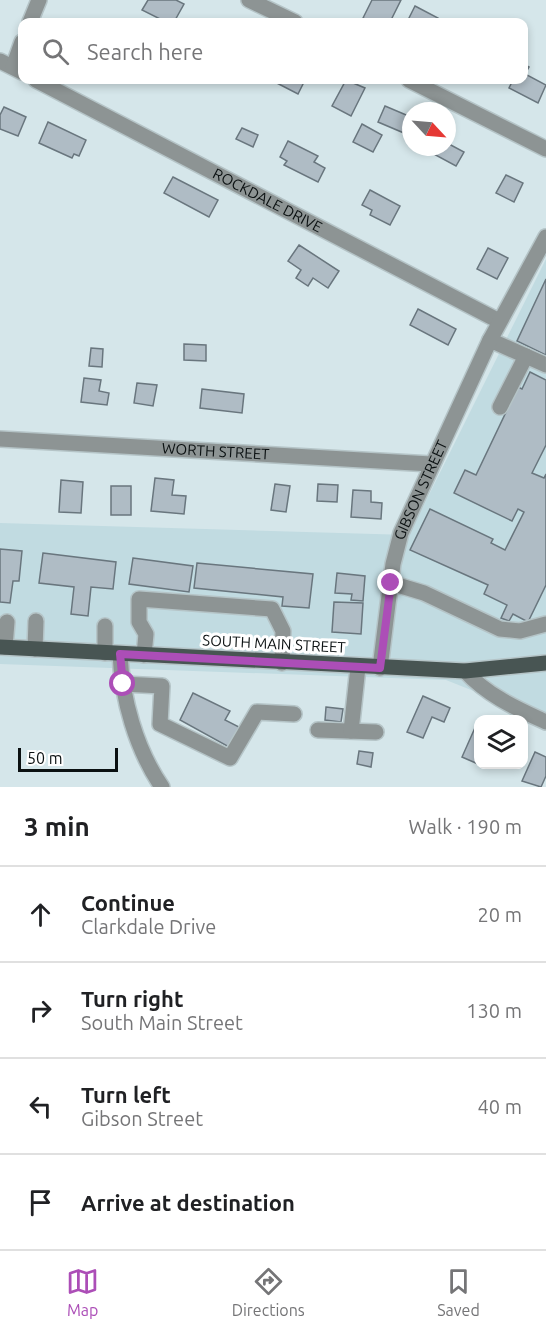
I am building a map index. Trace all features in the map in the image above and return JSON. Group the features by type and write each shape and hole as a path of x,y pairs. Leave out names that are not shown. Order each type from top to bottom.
{"main road":[{"name":"SOUTH MAIN STREET","path":"3,647 465,671 546,663"}],"street":[{"path":"32,18 39,0"},
{"path":"249,0 286,18"},
{"path":"12,67 18,52"},
{"name":"ROCKDALE DRIVE","path":"44,84 499,321"},
{"path":"417,84 546,149"},
{"name":"GIBSON STREET","path":"380,668 391,583 401,533 499,321 546,237"},
{"path":"490,340 546,365"},
{"path":"500,407 526,356"},
{"name":"WORTH STREET","path":"0,439 431,464"},
{"path":"391,583 424,593 500,629 520,631 546,624"},
{"path":"144,655 146,634 139,622 139,599 272,609 283,631 282,663"},
{"path":"35,649 36,621"},
{"path":"3,647 6,622"},
{"path":"105,626 144,756 162,787"},
{"path":"351,731 358,667"},
{"path":"465,671 479,687 546,722"},
{"path":"123,684 162,686 160,724 230,758 257,712 294,714"},
{"path":"318,730 376,732"}],"shaded area":[{"path":"546,259 546,720 446,680 0,664 0,523 409,535"}],"building":[{"path":"148,0 176,0 184,4 176,18 158,18 142,10"},
{"path":"372,0 401,0 392,18 363,18"},
{"path":"415,6 438,18 409,18"},
{"path":"528,76 546,85 538,103 509,88 511,84 528,84"},
{"path":"279,84 303,84 298,94"},
{"path":"344,84 356,84 365,88 351,116 332,106"},
{"path":"385,106 402,113 402,132 378,122"},
{"path":"4,107 26,117 18,136 0,129 0,115"},
{"path":"48,122 86,140 79,156 74,154 72,158 39,143"},
{"path":"362,124 382,135 373,152 353,142"},
{"path":"242,128 258,135 253,147 236,139"},
{"path":"288,141 318,156 314,162 325,168 318,182 284,165 287,161 280,157"},
{"path":"456,148 464,152 456,166 437,156 456,156"},
{"path":"506,175 523,183 514,202 496,193"},
{"path":"173,177 218,200 209,217 164,193"},
{"path":"370,190 400,206 390,225 370,215 372,210 362,205"},
{"path":"299,245 339,271 328,288 313,278 308,286 296,278 301,270 288,261"},
{"path":"488,248 508,258 497,279 477,269"},
{"path":"546,279 546,355 517,341"},
{"path":"418,309 456,329 448,345 410,325"},
{"path":"184,344 206,345 206,361 184,360"},
{"path":"91,348 103,349 102,367 89,366"},
{"path":"530,372 546,380 546,445 532,473 544,478 546,474 546,585 528,622 513,614 509,621 501,618 507,605 484,594 488,585 410,550 430,509 493,539 491,543 505,550 524,512 518,509 512,521 454,493 465,470 476,475 518,387 522,389"},
{"path":"84,378 101,380 99,391 109,393 107,405 81,402"},
{"path":"137,383 157,385 153,406 134,403"},
{"path":"202,389 244,394 242,413 200,408"},
{"path":"155,478 174,480 172,495 186,496 184,514 151,511"},
{"path":"61,480 83,482 81,513 59,512"},
{"path":"275,484 290,486 286,512 271,510"},
{"path":"318,484 338,485 337,502 317,501"},
{"path":"111,486 131,486 131,515 111,515"},
{"path":"353,490 371,491 371,502 382,503 381,519 351,517"},
{"path":"0,549 22,551 19,581 13,581 10,603 0,602"},
{"path":"43,553 116,562 113,589 91,587 88,616 71,614 74,587 39,583"},
{"path":"133,558 193,566 189,592 129,584"},
{"path":"197,563 313,574 309,608 282,606 283,597 194,588"},
{"path":"337,573 365,576 363,601 351,600 352,594 335,593"},
{"path":"334,602 363,603 361,634 332,632"},
{"path":"193,693 230,711 225,720 239,727 229,747 180,720"},
{"path":"423,696 450,708 444,722 432,717 423,738 407,732"},
{"path":"326,707 343,709 341,722 325,720"},
{"path":"474,730 474,762 462,757"},
{"path":"359,751 373,753 371,767 357,764"},
{"path":"535,752 546,757 546,776 541,787 522,781"}],"route":[{"path":"123,684 120,654 380,668 391,583"}]}
